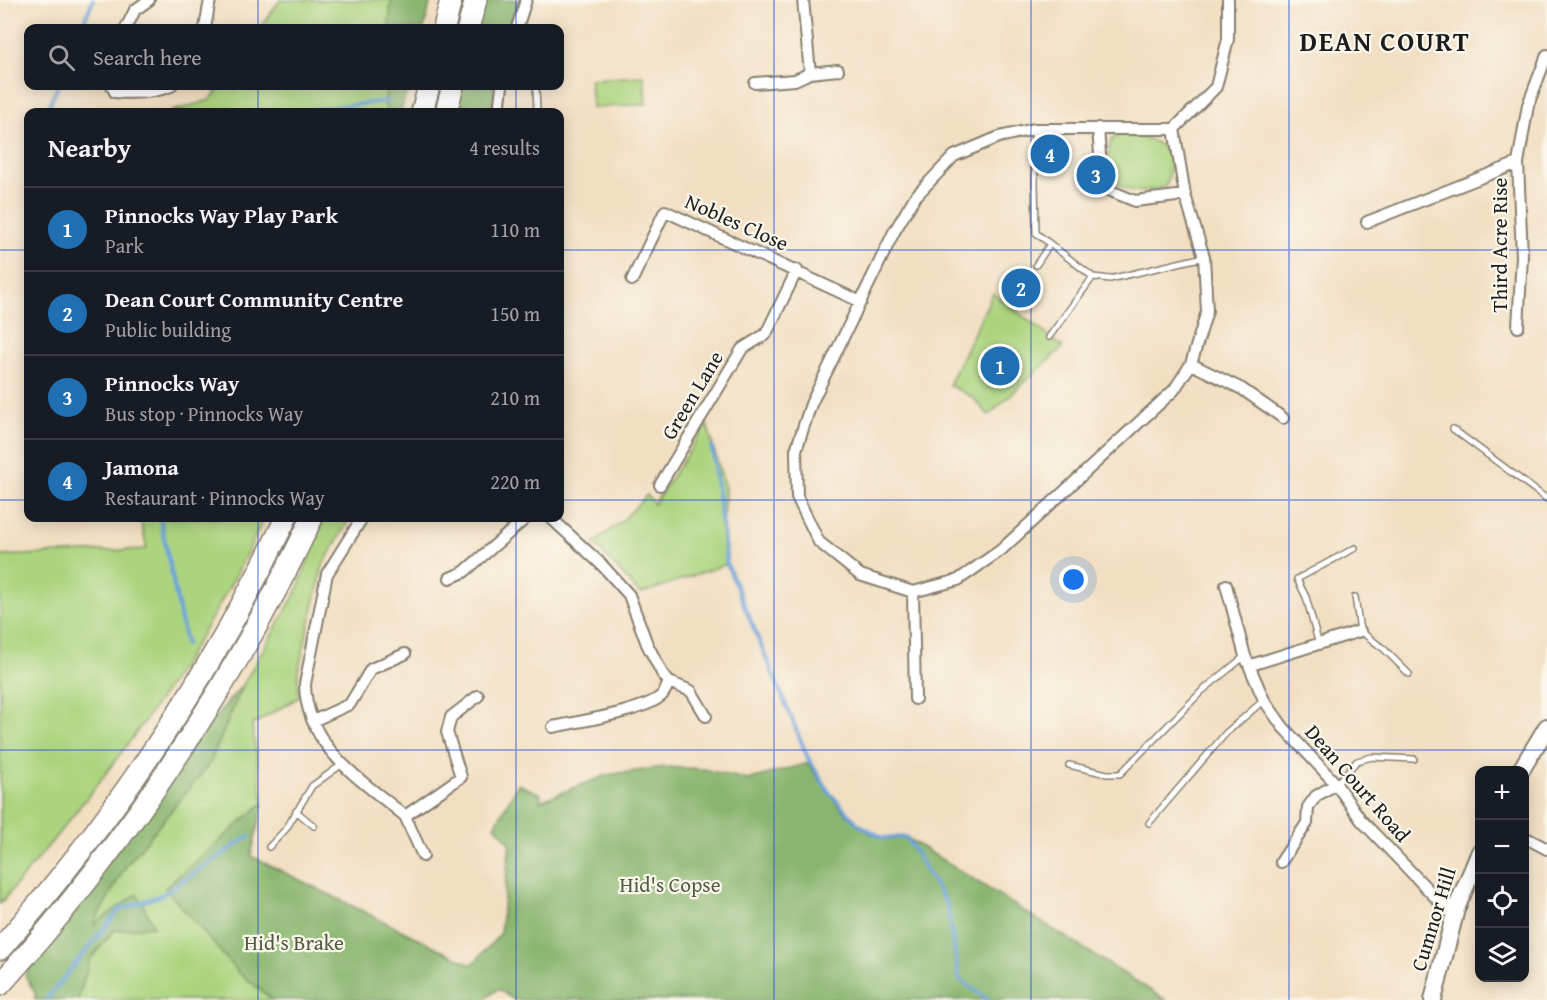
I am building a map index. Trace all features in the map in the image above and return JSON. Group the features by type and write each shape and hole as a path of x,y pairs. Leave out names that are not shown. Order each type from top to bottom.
{"highway":[{"path":"445,24 452,0"},
{"path":"469,24 476,0"},
{"path":"423,108 428,90"},
{"path":"447,108 452,90"},
{"path":"0,948 82,852 169,730 224,637 284,522"},
{"path":"0,985 76,897 160,784 238,661 310,522"}],"street":[{"path":"128,24 135,10 149,0"},
{"path":"206,24 210,0"},
{"path":"518,24 526,0"},
{"path":"803,0 810,73"},
{"path":"1174,129 1185,195 1204,257 1207,311 1191,364 1174,390 1001,550 958,580 913,592 860,576 819,542 797,497 796,450 811,404 894,232 915,197 954,156 999,137 1034,129 1174,129 1216,87 1228,39 1228,0"},
{"name":"Third Acre Rise","path":"1518,327 1522,256 1518,163 1528,105 1547,55"},
{"path":"755,83 795,80 810,73 838,70"},
{"path":"114,90 126,93 159,90"},
{"path":"499,108 502,90"},
{"path":"1098,128 1101,168 1106,189 1134,201 1185,195"},
{"name":"Third Acre Rise","path":"1367,222 1518,163"},
{"name":"Nobles Close","path":"632,280 665,211 797,270 861,302"},
{"name":"Green Lane","path":"660,485 742,349 766,334 797,270"},
{"path":"1191,364 1242,389 1282,418"},
{"path":"360,522 327,574 305,684 305,699 324,745 341,765 405,816 423,856"},
{"path":"450,578 464,572 521,522"},
{"path":"555,522 602,564 629,596 646,644 669,682 691,691 706,716"},
{"name":"Dean Court Road","path":"1226,585 1248,660 1264,700 1283,727 1336,784 1361,820 1437,899 1456,909"},
{"path":"913,592 915,699"},
{"path":"1248,660 1318,645 1360,631"},
{"path":"313,721 350,704 371,669 405,654"},
{"path":"553,727 605,717 640,705 661,696 669,682"},
{"path":"405,816 461,777 447,732 451,717 478,696"},
{"path":"1524,766 1547,727"},
{"path":"1281,862 1307,823 1308,807 1316,796 1336,784"},
{"path":"1529,840 1547,849"},
{"name":"Cumnor Hill","path":"1433,1000 1456,909 1475,862"}],"lane":[{"path":"536,90 537,108"},
{"path":"1034,129 1036,233 1050,244 1094,277 1110,279 1204,257"},
{"path":"1036,265 1050,244"},
{"path":"1049,337 1094,277"},
{"path":"1453,429 1547,499"},
{"path":"1318,645 1306,597 1297,579 1355,548"},
{"path":"1355,597 1360,631 1384,649 1409,674"},
{"path":"1069,765 1107,774 1120,774 1202,691 1248,660"},
{"path":"1149,823 1226,733 1264,700"},
{"path":"1336,784 1357,761 1372,757 1414,759"},
{"path":"269,847 286,829 312,786 341,765"},
{"path":"296,811 314,826"}],"green space":[{"path":"280,0 391,0 389,24 263,24"},
{"path":"391,0 431,0 425,24 389,24"},
{"path":"483,0 518,0 511,24 477,24"},
{"path":"644,76 646,104 592,108 590,79"},
{"path":"218,90 386,90 386,108 183,108 210,100"},
{"path":"386,90 407,90 402,108 385,107"},
{"path":"460,90 494,90 492,108 455,108"},
{"path":"1121,135 1145,138 1162,147 1168,154 1169,174 1165,187 1151,191 1128,189 1112,176 1108,154 1112,139"},
{"path":"993,293 1063,347 989,415 972,397 949,385"},
{"path":"707,424 725,489 723,533 727,564 640,594 594,543 623,520 647,495 654,504"},
{"path":"141,522 262,522 210,621 146,720 74,814 0,904 0,556 147,549"},
{"path":"322,522 348,522 323,565 298,672 299,697 252,725 263,803 166,888 238,972 273,1000 78,1000 90,959 114,931 92,926 126,866 210,763 244,683 297,591"},
{"path":"244,683 210,763 126,866 93,925 137,894 154,926 113,931 90,959 78,1000 35,1000 35,993 25,975 198,737"},
{"name":"Hid's Copse","path":"808,763 840,807 860,826 885,839 906,837 1166,1000 514,1000 498,989 484,1000 273,1000 238,972 165,888 263,803 251,856 472,965 500,934 510,843 495,826 518,784 541,794 540,801 607,775 664,767 703,769 748,780"}],"waterway":[{"path":"83,24 93,0"},
{"path":"48,108 56,90"},
{"path":"325,108 388,101"},
{"path":"712,447 727,564 808,758 828,791 858,824 883,838 906,837 947,905 959,979 988,1000"},
{"path":"161,522 186,644"},
{"path":"46,1000 119,910 162,895 249,836"}],"place":[{"name":"Jamona","path":"1050,154"},
{"name":"Pinnocks Way","path":"1096,175"},
{"name":"Dean Court Community Centre","path":"1021,288"},
{"name":"Pinnocks Way Play Park","path":"1000,366"}],"district":[{"name":"DEAN COURT","path":"1385,41"}],"park label":[{"name":"Hid's Brake","path":"294,942"}]}
